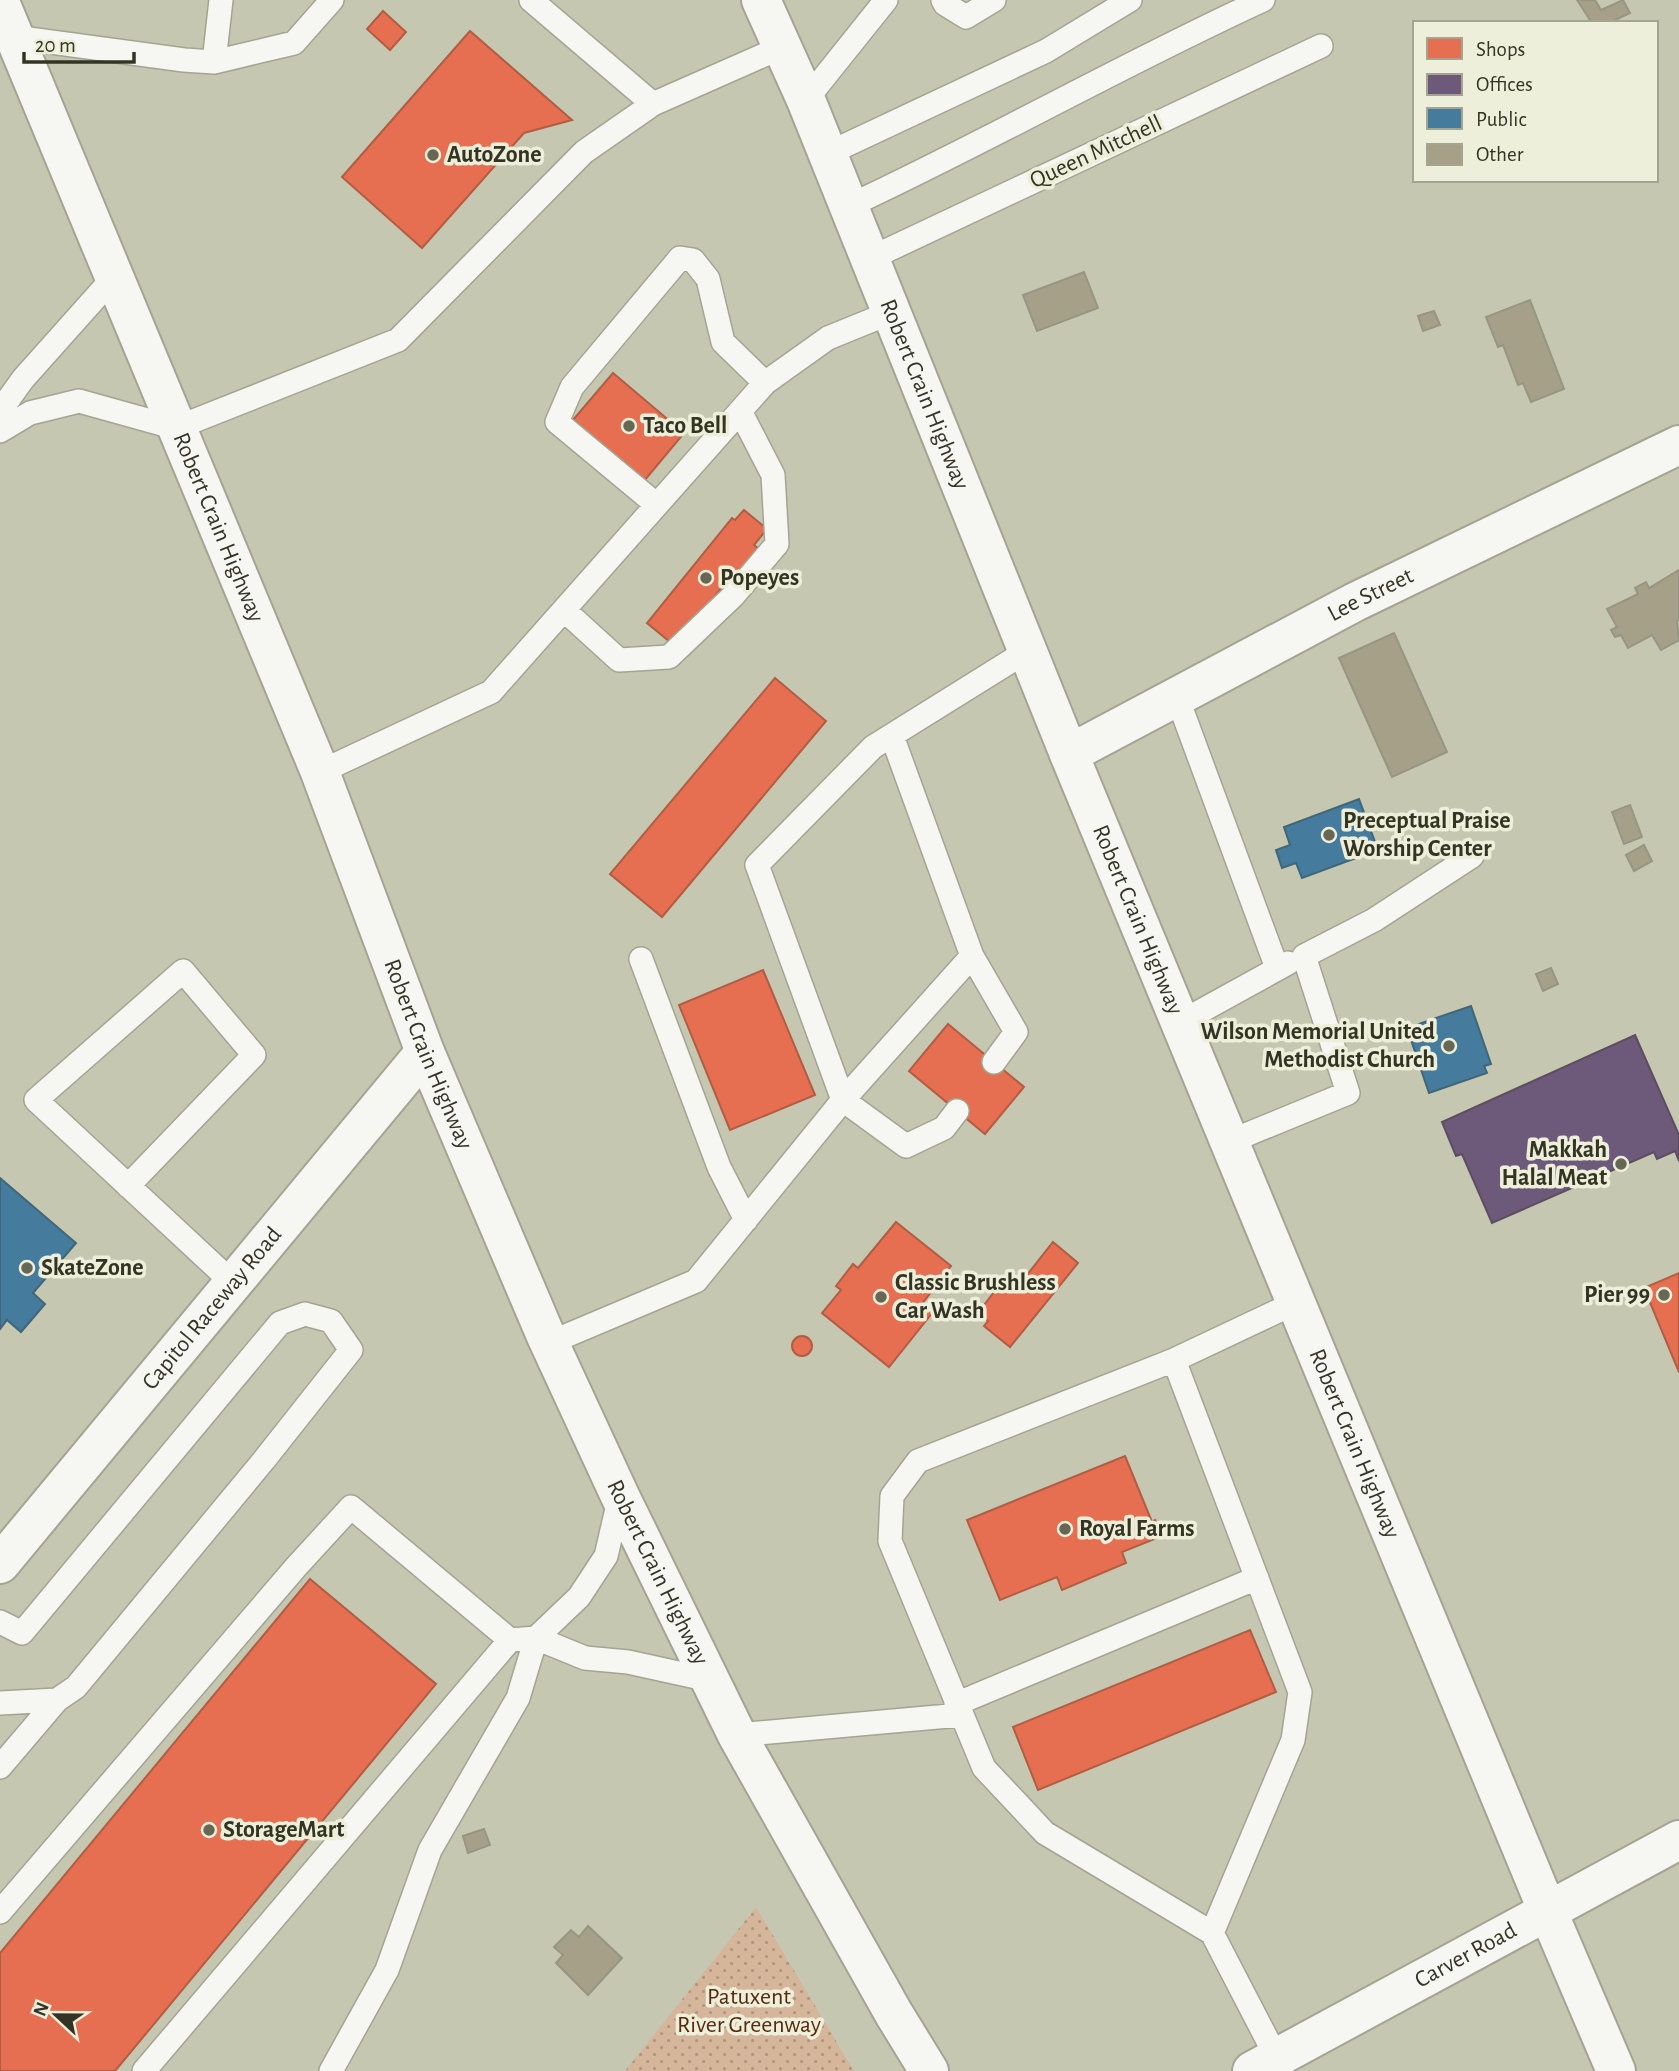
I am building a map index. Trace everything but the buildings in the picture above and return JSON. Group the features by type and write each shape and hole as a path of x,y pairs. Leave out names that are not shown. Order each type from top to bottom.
{"main road":[{"name":"Robert Crain Highway","path":"761,0 806,100 1069,754 1616,2071"},
{"name":"Robert Crain Highway","path":"0,2 320,772 425,1052 549,1343 620,1496 737,1735 894,2014 929,2071"},
{"name":"Lee Street","path":"1069,754 1355,602 1679,445"},
{"name":"Capitol Raceway Road","path":"0,1564 425,1052"},
{"name":"Carver Road","path":"1271,2067 1679,1840"}],"lane":[{"path":"215,62 221,0"},
{"path":"14,37 215,62 293,43 332,0"},
{"path":"531,0 653,104"},
{"path":"806,100 886,0"},
{"path":"943,0 966,17 994,0"},
{"path":"827,154 1046,51 1130,0"},
{"path":"849,206 921,173 1201,28 1263,0"},
{"name":"Queen Mitchell","path":"871,258 1321,46"},
{"path":"0,431 30,413 79,401 176,428 398,340 584,152 653,104 782,47"},
{"path":"657,505 557,422 572,387 680,258 693,260 708,279 723,342 765,383"},
{"path":"0,411 23,379 114,277"},
{"path":"320,772 491,692 765,383 828,338 892,312"},
{"path":"564,610 619,660 669,657 733,596 778,544 773,475 740,411"},
{"path":"951,1119 906,1146 843,1100 757,864 873,747 1027,651"},
{"path":"1177,697 1277,968"},
{"path":"892,736 972,956 1016,1032 994,1062"},
{"path":"1181,1022 1277,968 1374,920 1472,856"},
{"path":"549,1343 696,1281 843,1100 972,956"},
{"path":"1231,1141 1348,1093 1304,956"},
{"path":"641,959 719,1167 746,1220"},
{"path":"128,1185 254,1055 183,971 36,1100 233,1283"},
{"path":"1271,2067 1212,1934 1045,1833 984,1768 890,1541 892,1496 918,1461 1174,1360 1297,1302"},
{"path":"0,1622 22,1633 279,1323 305,1314 331,1321 351,1350 76,1688 57,1700 0,1767"},
{"path":"1174,1360 1300,1692 1293,1740 1212,1934"},
{"path":"331,2071 387,1970 430,1850 518,1698 536,1638 579,1597 606,1556 620,1496"},
{"path":"0,1912 278,1588 351,1507 510,1640 536,1638 585,1658 628,1662 710,1680"},
{"path":"737,1735 958,1709 1257,1578"},
{"path":"144,2071 510,1640"},
{"path":"0,1703 57,1700"}],"green space":[{"name":"Patuxent River Greenway","path":"756,1907 854,2071 625,2071"}],"place":[{"name":"AutoZone","path":"433,155"},
{"name":"Taco Bell","path":"629,426"},
{"name":"Popeyes","path":"706,578"},
{"name":"Preceptual Praise Worship Center","path":"1329,835"},
{"name":"Wilson Memorial United Methodist Church","path":"1449,1046"},
{"name":"Makkah Halal Meat","path":"1621,1164"},
{"name":"SkateZone","path":"27,1268"},
{"name":"Pier 99","path":"1664,1295"},
{"name":"Classic Brushless Car Wash","path":"881,1297"},
{"name":"Royal Farms","path":"1065,1529"},
{"name":"StorageMart","path":"209,1830"}]}
